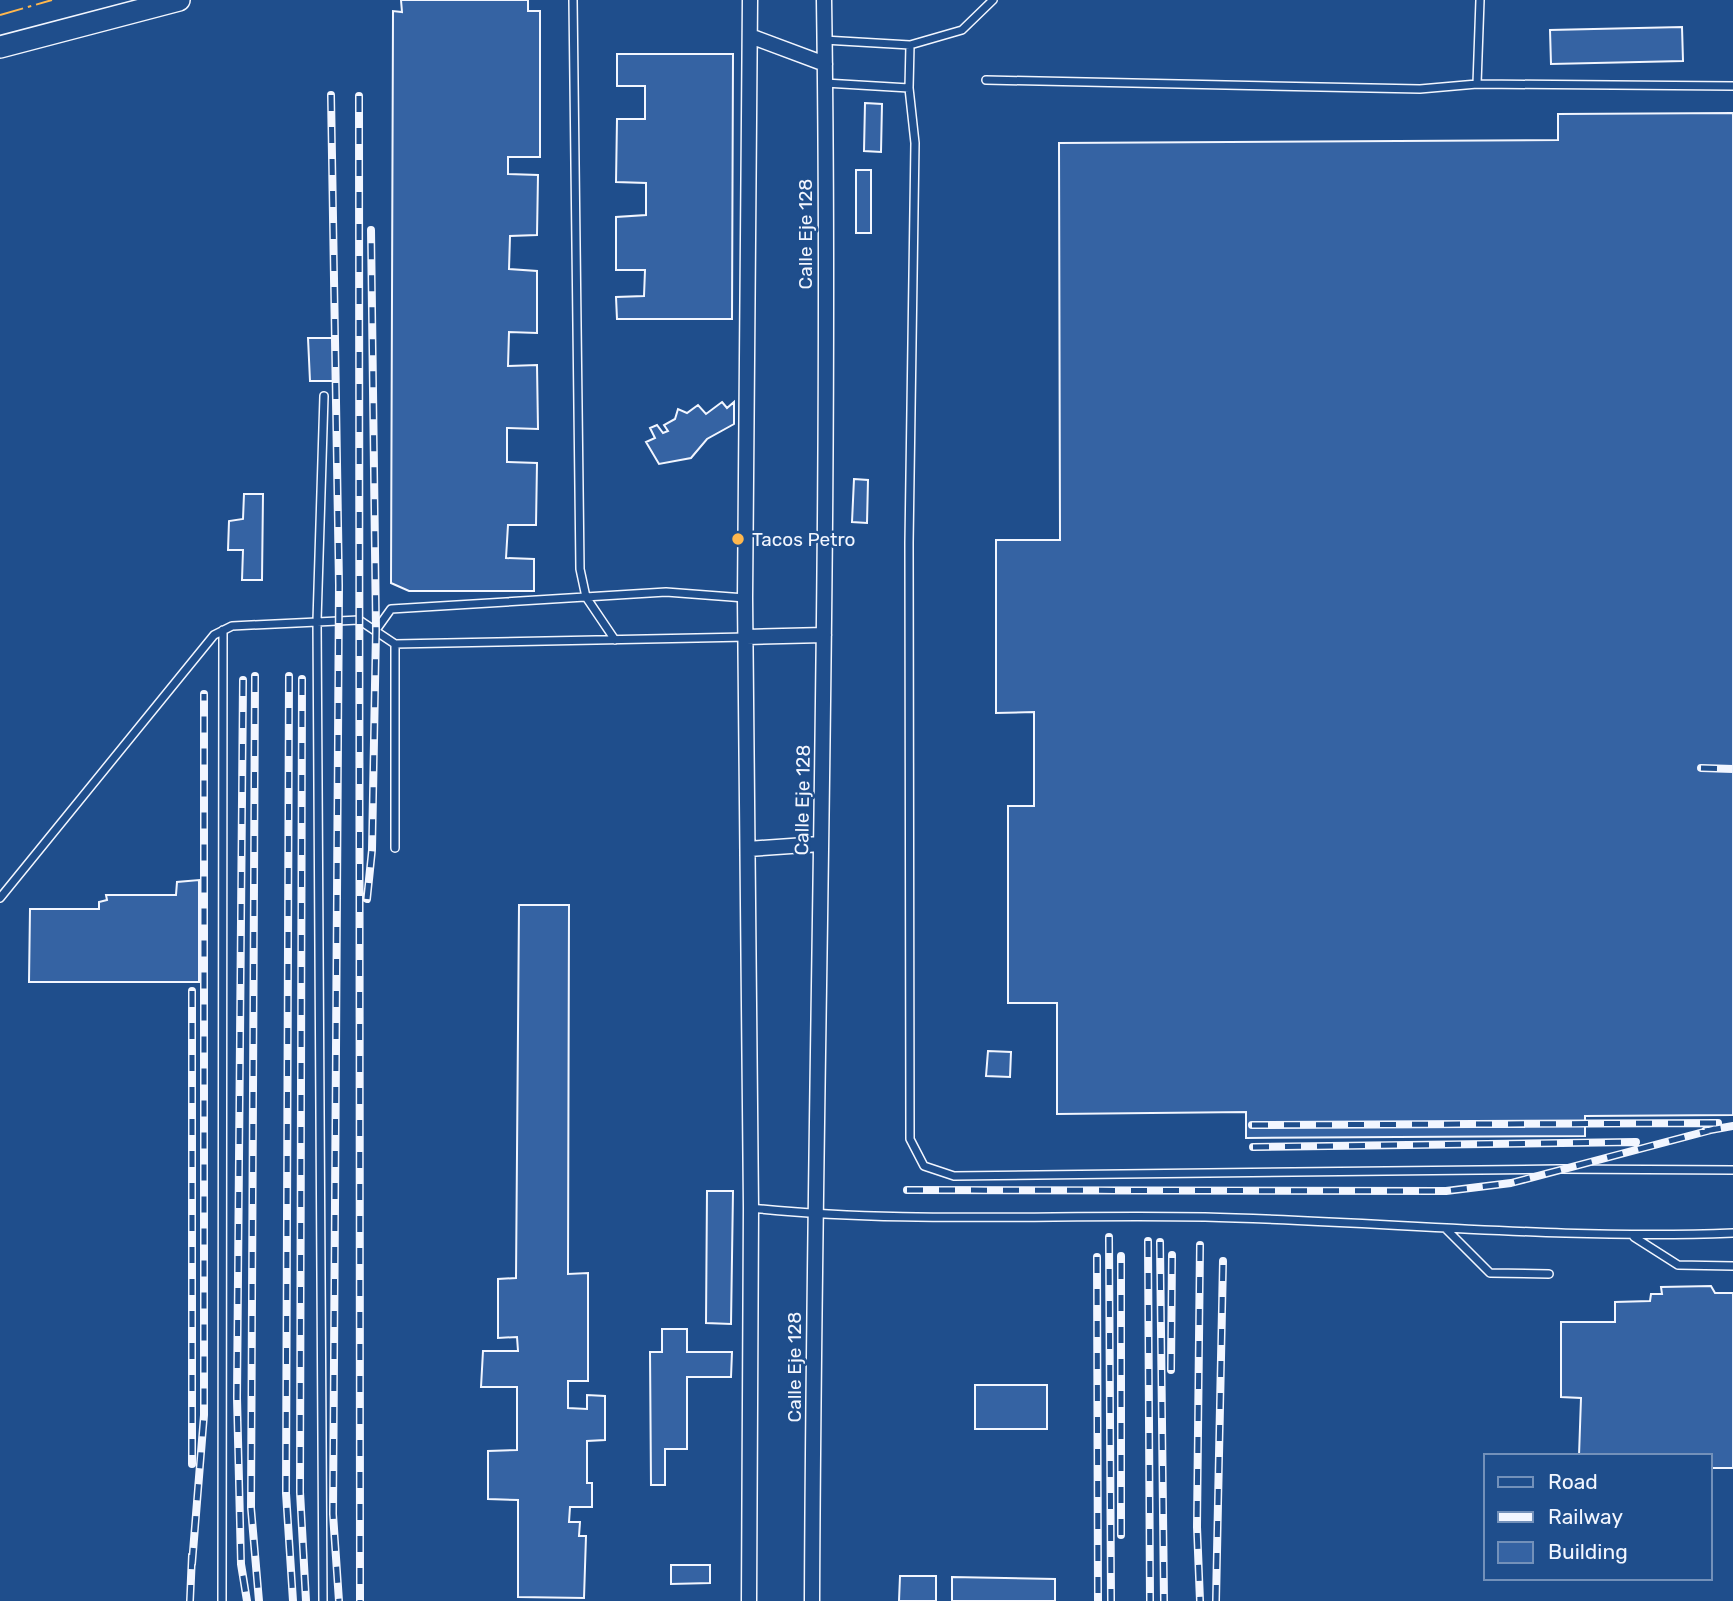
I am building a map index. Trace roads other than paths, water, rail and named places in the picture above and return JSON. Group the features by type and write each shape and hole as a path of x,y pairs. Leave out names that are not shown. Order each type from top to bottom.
{"street":[{"path":"748,1601 751,1208 746,598 750,0"},
{"name":"Calle Eje 128","path":"812,1601 813,1215 824,635 824,0"},
{"path":"0,47 165,2"},
{"path":"750,36 825,64"},
{"path":"747,637 824,635"},
{"path":"748,849 820,844"}],"lane":[{"path":"573,0 580,569 586,597 615,640"},
{"path":"824,40 910,45 962,30 993,0"},
{"path":"1477,84 1479,0"},
{"path":"910,45 909,88 915,143 909,543 910,1139 924,1166 954,1176 1733,1170"},
{"path":"986,80 1420,89 1477,84 1733,86"},
{"path":"825,83 909,88"},
{"path":"323,1601 317,621 324,396"},
{"path":"376,630 391,609 666,592 746,598"},
{"path":"0,898 214,635 232,626 359,620 395,644 747,637"},
{"path":"222,1601 223,631"},
{"path":"395,644 395,848"},
{"path":"751,1208 813,1215 883,1218 1205,1217 1634,1237 1733,1233"},
{"path":"1446,1228 1482,1268 1490,1273 1549,1274"},
{"path":"1634,1237 1663,1258 1678,1265 1733,1266"}],"railway":[{"path":"331,95 339,585 333,1514 339,1601"},
{"path":"359,96 360,1601"},
{"path":"367,899 372,850 376,630 371,230"},
{"path":"255,676 251,1508 259,1601"},
{"path":"289,676 286,1493 293,1601"},
{"path":"302,679 300,1492 306,1601"},
{"path":"243,680 237,1398 241,1564 247,1601"},
{"path":"192,1564 204,1415 204,694"},
{"path":"1701,768 1733,769"},
{"path":"192,991 192,1464"},
{"path":"1252,1125 1718,1123"},
{"path":"1705,1131 1733,1126"},
{"path":"907,1190 1446,1191 1511,1183 1715,1129"},
{"path":"1253,1147 1636,1142"},
{"path":"1109,1237 1111,1601"},
{"path":"1148,1241 1150,1601"},
{"path":"1160,1242 1164,1601"},
{"path":"1200,1245 1197,1527 1200,1601"},
{"path":"1171,1370 1172,1255"},
{"path":"1121,1256 1121,1535"},
{"path":"1097,1257 1098,1601"},
{"path":"1216,1601 1223,1261"},
{"path":"190,1601 192,1555"}],"place":[{"name":"Tacos Petro","path":"738,539"}]}
